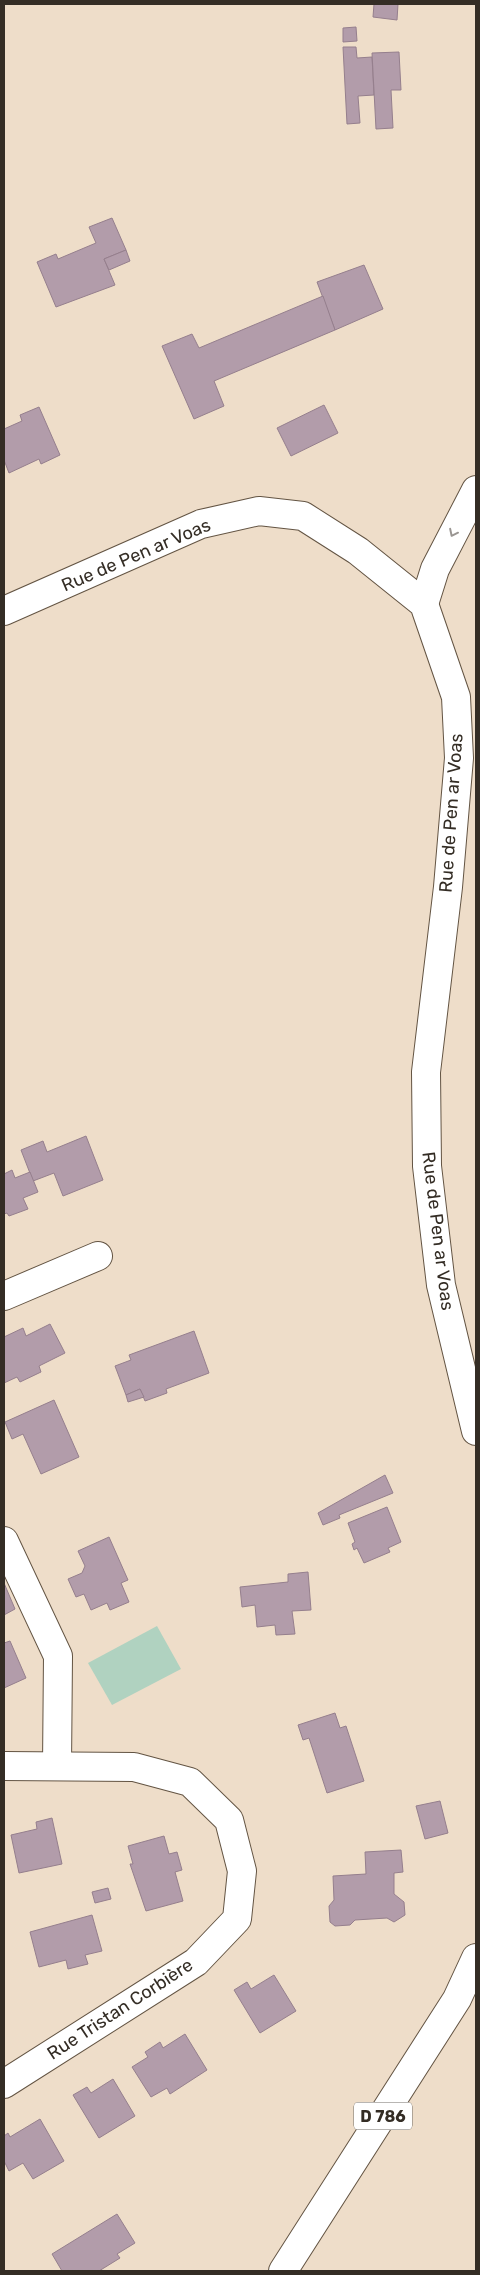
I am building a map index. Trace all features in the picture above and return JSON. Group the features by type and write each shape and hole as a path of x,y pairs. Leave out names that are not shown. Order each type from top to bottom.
{"street":[{"path":"424,604 435,569 476,490"},
{"name":"Rue de Pen ar Voas","path":"4,611 201,524 259,511 303,516 358,551 424,604 456,697 459,758 448,887 426,1072 426,1166 441,1285 476,1431"},
{"path":"4,1296 98,1256"},
{"path":"4,1540 58,1656 57,1766"},
{"name":"Rue Tristan Corbière","path":"4,1766 134,1767 190,1782 229,1820 242,1871 237,1919 196,1962 4,2084"},
{"name":"D 786","path":"284,2271 456,1999 476,1958"}],"green space":[{"path":"157,1626 181,1669 112,1705 88,1663"}],"building":[{"path":"374,4 398,4 397,20 373,17"},
{"path":"356,27 357,41 343,42 343,28"},
{"path":"343,47 356,47 357,58 372,57 374,95 358,96 360,123 347,124"},
{"path":"399,52 401,90 391,90 393,128 376,129 372,53"},
{"path":"112,218 126,250 104,259 115,285 56,307 37,262 56,254 58,259 96,243 89,227"},
{"path":"126,250 130,261 109,270 104,259"},
{"path":"364,265 383,309 335,330 317,282"},
{"path":"323,296 335,330 214,381 224,406 194,419 162,346 192,334 199,348"},
{"path":"324,405 338,433 291,456 277,428"},
{"path":"39,407 60,455 41,464 39,459 9,473 4,460 4,429 22,421 20,415"},
{"path":"86,1136 103,1180 63,1196 54,1173 33,1181 21,1150 43,1141 47,1152"},
{"path":"12,1170 15,1178 30,1172 38,1192 23,1198 28,1209 9,1216 7,1213 4,1214 4,1174"},
{"path":"50,1324 65,1353 39,1366 41,1372 20,1382 17,1377 4,1383 4,1337 23,1328 26,1336"},
{"path":"194,1331 209,1373 166,1389 167,1393 145,1401 140,1389 126,1395 115,1366 131,1360 129,1355"},
{"path":"140,1389 144,1397 128,1402 126,1395"},
{"path":"54,1400 79,1457 41,1474 23,1434 12,1439 5,1422"},
{"path":"385,1475 393,1493 339,1515 340,1518 323,1525 318,1513"},
{"path":"387,1507 401,1542 388,1548 390,1552 364,1563 357,1548 354,1550 352,1544 355,1542 348,1523"},
{"path":"109,1537 128,1580 121,1583 129,1602 110,1610 107,1603 91,1610 84,1594 76,1597 68,1579 82,1573 85,1566 78,1551"},
{"path":"308,1572 311,1610 292,1611 295,1634 276,1635 275,1625 257,1627 255,1605 242,1607 240,1587 288,1582 288,1574"},
{"path":"4,1583 15,1609 4,1615"},
{"path":"10,1641 26,1678 4,1688 4,1643"},
{"path":"335,1713 340,1728 346,1726 364,1781 327,1793 309,1738 303,1740 298,1725"},
{"path":"440,1801 448,1833 425,1839 416,1806"},
{"path":"52,1818 62,1864 19,1873 11,1835 37,1829 36,1822"},
{"path":"164,1836 169,1854 177,1852 182,1870 175,1872 183,1901 146,1911 130,1864 133,1864 128,1846"},
{"path":"401,1850 403,1872 394,1873 394,1894 404,1902 405,1915 394,1922 387,1918 355,1920 350,1925 335,1926 330,1922 329,1906 334,1900 333,1876 366,1874 365,1852"},
{"path":"108,1888 111,1899 95,1903 92,1892"},
{"path":"92,1915 102,1951 85,1955 88,1964 68,1969 66,1960 39,1967 30,1932"},
{"path":"274,1975 296,2011 260,2033 234,1990 247,1982 251,1989"},
{"path":"185,2034 207,2070 170,2094 167,2088 151,2097 132,2067 148,2057 145,2052 160,2042 163,2048"},
{"path":"113,2079 135,2116 99,2138 73,2095 87,2087 91,2093"},
{"path":"40,2119 64,2161 33,2179 23,2163 9,2171 4,2161 4,2136 8,2133 10,2137"},
{"path":"117,2214 135,2243 117,2254 120,2258 99,2271 62,2271 52,2254"}]}
